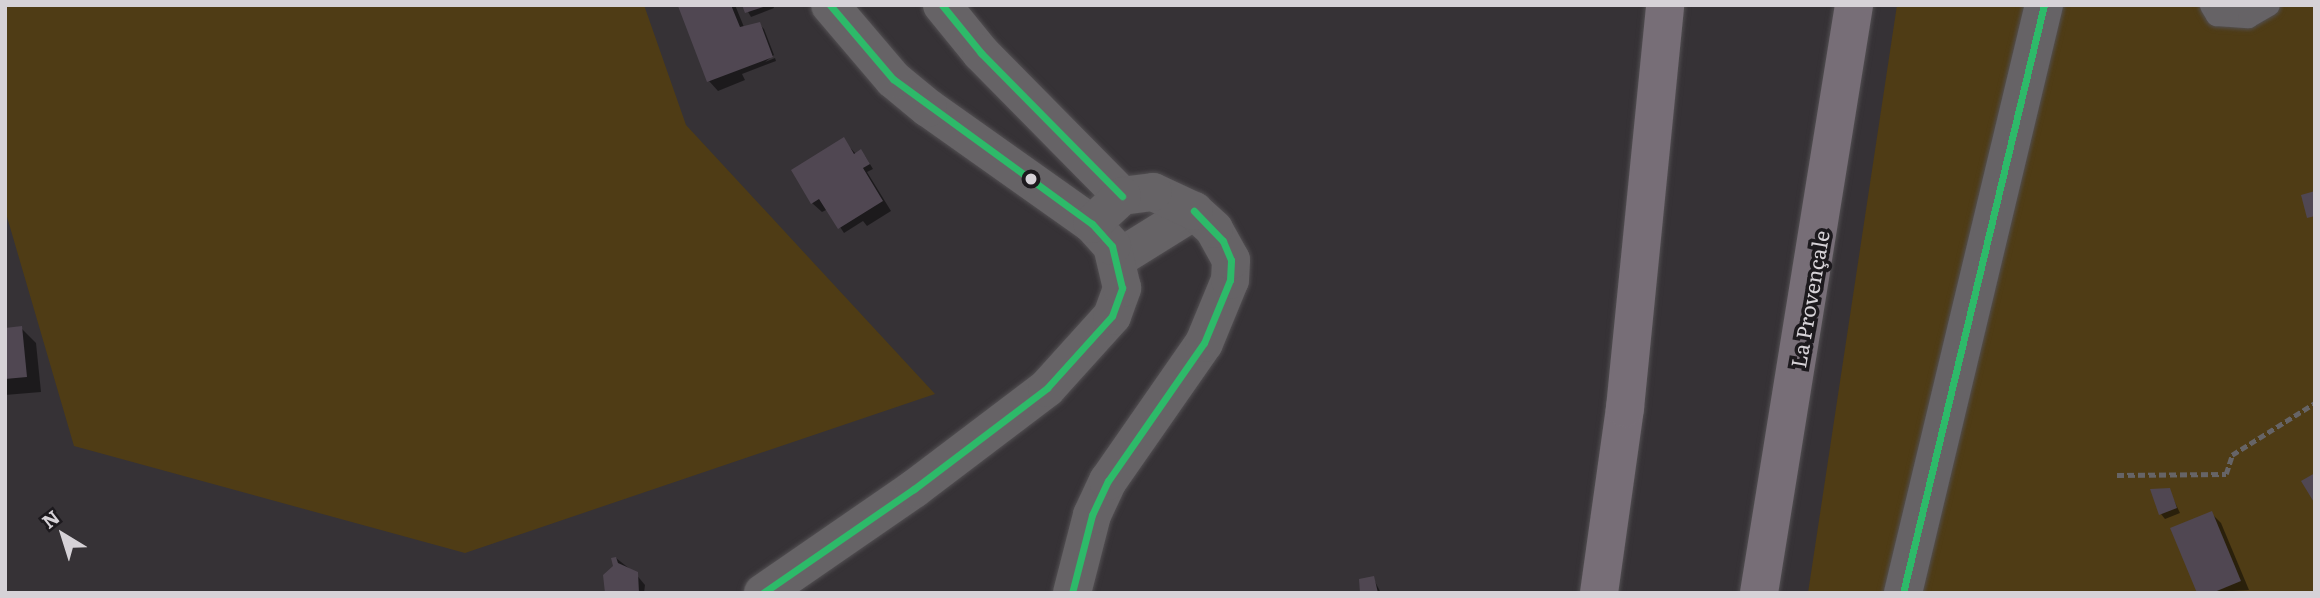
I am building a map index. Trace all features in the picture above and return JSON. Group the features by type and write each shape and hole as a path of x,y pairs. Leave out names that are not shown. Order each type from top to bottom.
{"highway":[{"path":"1599,593 1625,408 1665,5"},
{"name":"La Provençale","path":"1759,593 1854,5"}],"street":[{"path":"764,593 914,489 1047,387 1112,316 1122,288 1117,259 1092,224 928,108 893,79 830,5"},
{"path":"942,5 981,52 1122,196"},
{"path":"1903,593 2044,5"},
{"path":"1072,593 1092,515 1108,481 1204,343 1230,280 1231,260 1223,241 1194,211 1153,192 1122,196 1092,224"},
{"path":"1117,259 1194,211"}],"lane":[{"path":"2210,5 2216,15 2248,17 2269,5"}],"path":[{"path":"2117,475 2226,474 2232,455 2315,402"}],"shaded area":[{"path":"5,5 644,5 686,125 935,394 465,553 74,446 5,210"},
{"path":"1897,5 2315,5 2315,593 1808,593"}],"building":[{"path":"731,5 740,27 760,22 773,57 707,82 678,6"},
{"path":"742,5 766,5 766,6 745,13"},
{"path":"844,137 854,154 861,149 870,164 863,168 883,201 838,229 819,199 811,204 791,170"},
{"path":"2315,191 2315,216 2307,218 2301,195"},
{"path":"22,326 27,377 5,379 5,328"},
{"path":"2315,473 2315,504 2301,481"},
{"path":"2170,488 2177,508 2159,515 2150,489"},
{"path":"2212,511 2241,581 2212,593 2197,593 2170,528"},
{"path":"616,557 618,563 638,572 639,593 605,593 603,575 613,566 611,558"},
{"path":"1374,576 1378,593 1360,593 1359,579"}],"transit line":[{"path":"763,593 914,489 1047,388 1112,316 1122,288 1112,246 1092,224 893,79 830,5"},
{"path":"942,5 981,53 1122,196"},
{"path":"1903,593 2044,5"},
{"path":"1072,593 1092,515 1108,481 1204,343 1230,280 1231,260 1223,241 1194,211"}]}
